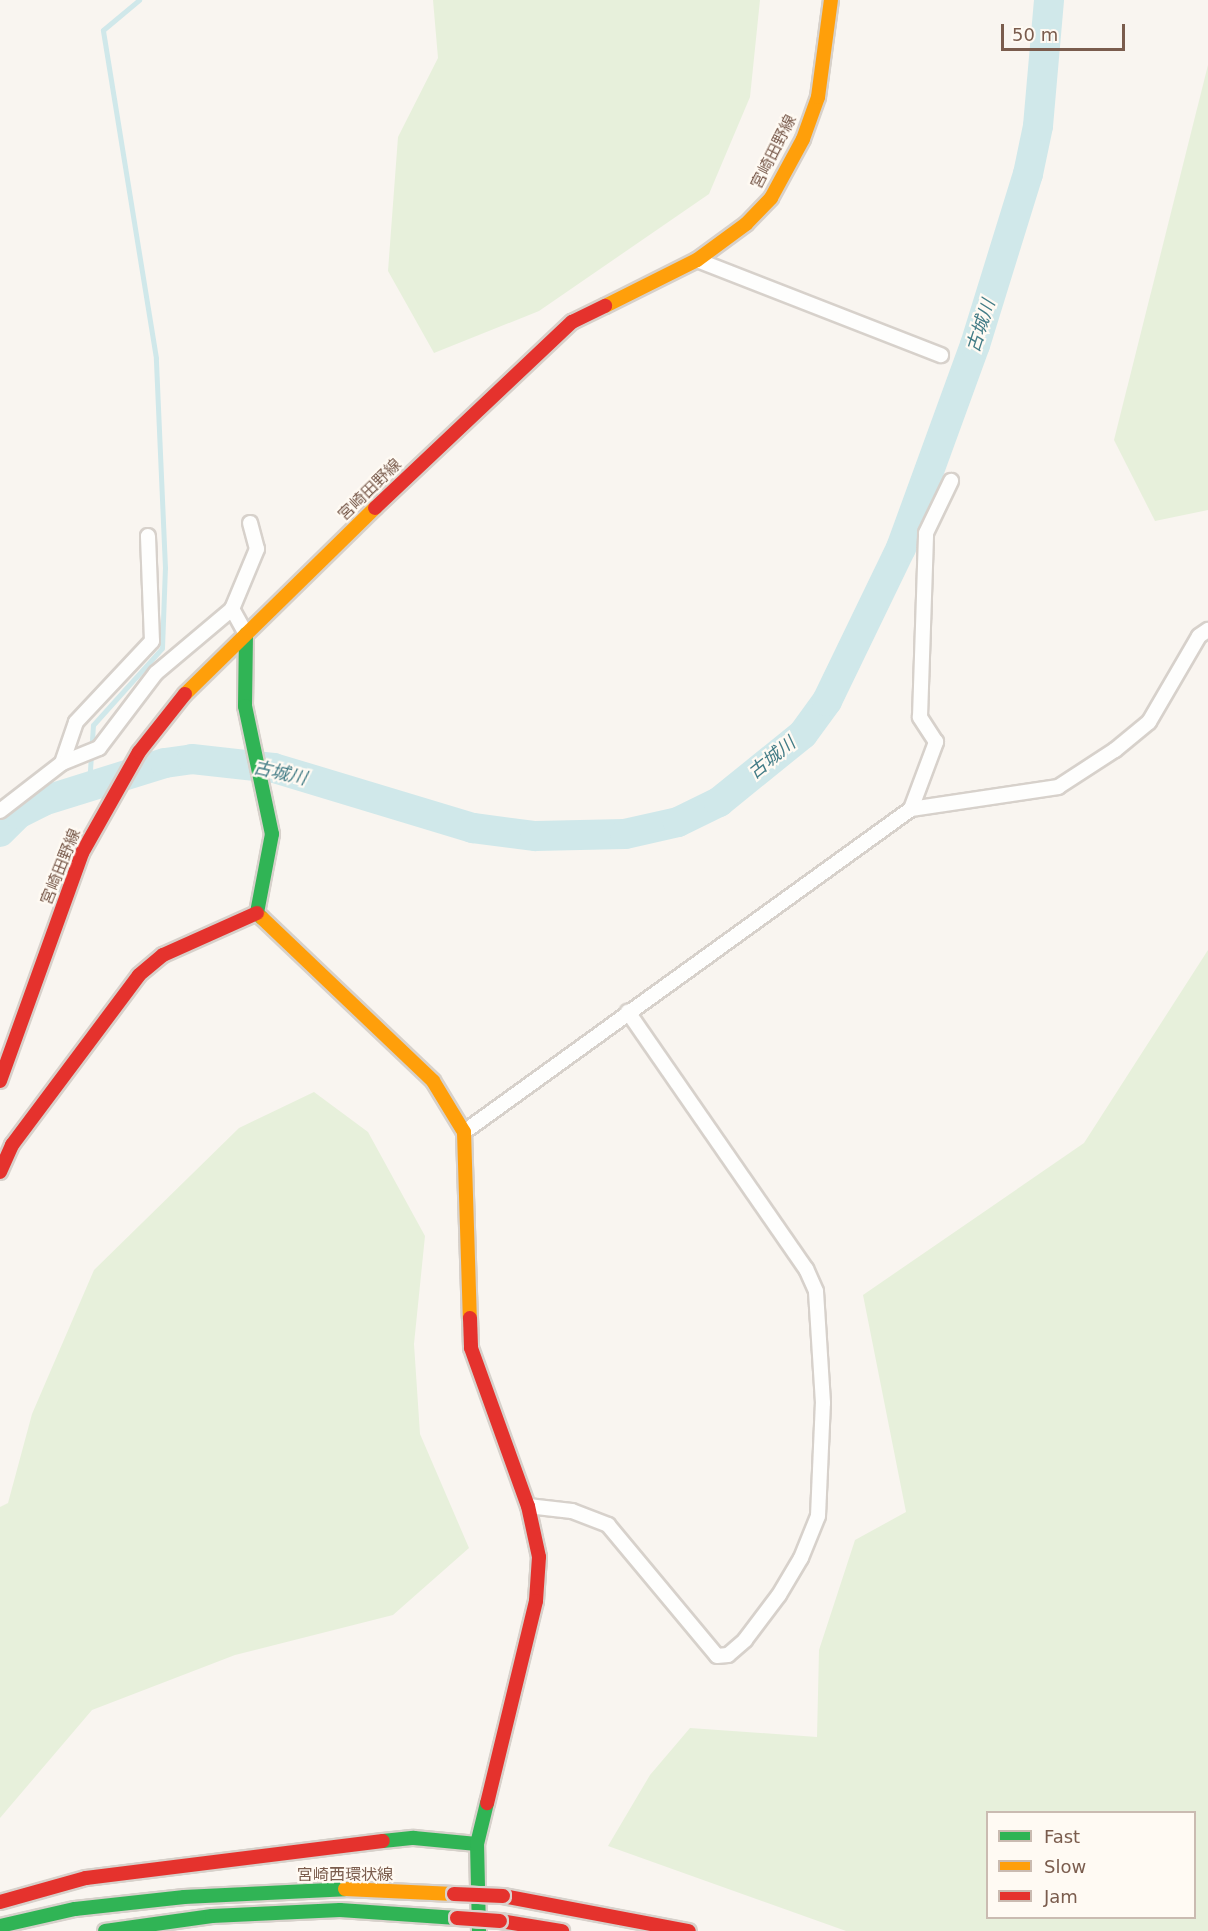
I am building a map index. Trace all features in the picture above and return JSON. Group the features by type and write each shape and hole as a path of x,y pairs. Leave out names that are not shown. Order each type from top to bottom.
{"main road":[{"name":"宮崎田野線","path":"0,1081 82,853 108,802 139,752 175,704 572,322 697,260 746,224 771,198 803,139 818,97 831,0"},
{"path":"246,634 245,706 273,834 257,913"},
{"path":"257,913 433,1081 464,1132 471,1348 528,1506 539,1557 537,1601 477,1844 479,1931"},
{"path":"0,1172 12,1145 139,975 163,955 257,913"},
{"path":"0,1902 86,1878 303,1848 414,1838 477,1844"},
{"name":"宮崎西環状線","path":"0,1926 75,1909 184,1897 337,1889 503,1896 689,1931"},
{"path":"105,1931 212,1916 339,1910 500,1921 562,1931"}],"street":[{"path":"697,260 941,354"},
{"path":"911,808 936,742 920,717 926,533 951,481"},
{"path":"0,811 62,763 99,748 156,673 232,609 257,549 250,523"},
{"path":"62,763 76,722 152,641 148,536"},
{"path":"232,609 246,634"},
{"path":"464,1132 911,808 1058,786 1115,750 1149,722 1199,636 1208,630"},
{"path":"528,1506 572,1511 608,1525 717,1656 728,1655 745,1640 779,1595 801,1558 818,1515 823,1403 816,1291 806,1269 628,1012"}],"green space":[{"path":"433,0 760,0 750,97 709,194 539,311 434,353 388,271 398,137 438,58"},
{"path":"1208,65 1208,510 1155,521 1114,440"},
{"path":"1208,950 1208,1931 846,1931 608,1846 650,1775 690,1728 817,1737 819,1650 855,1540 906,1512 863,1295 1084,1143"},
{"path":"314,1092 368,1132 425,1236 414,1344 420,1434 469,1548 393,1615 235,1655 92,1710 0,1818 0,1507 8,1503 32,1414 94,1270 239,1128"}],"waterway":[{"path":"89,785 93,725 162,648 165,568 156,358 103,30 139,0"},
{"name":"古城川","path":"0,832 18,814 43,801 165,763 192,759 274,768 473,828 535,836 625,834 678,822 719,802 803,734 827,701 901,548 975,345 1028,174 1038,126 1049,0"}],"traffic: fast":[{"path":"246,634 245,706 272,834 257,913 262,918"},
{"path":"479,1931 477,1844 487,1803"},
{"path":"383,1841 414,1838 477,1844"},
{"path":"0,1926 75,1909 184,1897 345,1889"},
{"path":"105,1931 212,1916 340,1910 457,1918"}],"traffic: slow":[{"path":"605,306 697,260 746,224 771,198 803,139 818,97 831,0"},
{"path":"185,694 375,508"},
{"path":"262,918 433,1081 464,1132 470,1318"},
{"path":"345,1889 454,1894"}],"traffic: jam":[{"path":"375,508 572,322 605,306"},
{"path":"0,1081 82,853 139,752 185,694"},
{"path":"0,1172 12,1145 139,975 163,955 257,913"},
{"path":"470,1318 471,1348 528,1506 539,1557 536,1601 487,1803"},
{"path":"0,1902 86,1878 383,1841"},
{"path":"454,1894 503,1896"},
{"path":"503,1896 689,1931"},
{"path":"457,1918 500,1921"},
{"path":"500,1921 562,1931"}]}
